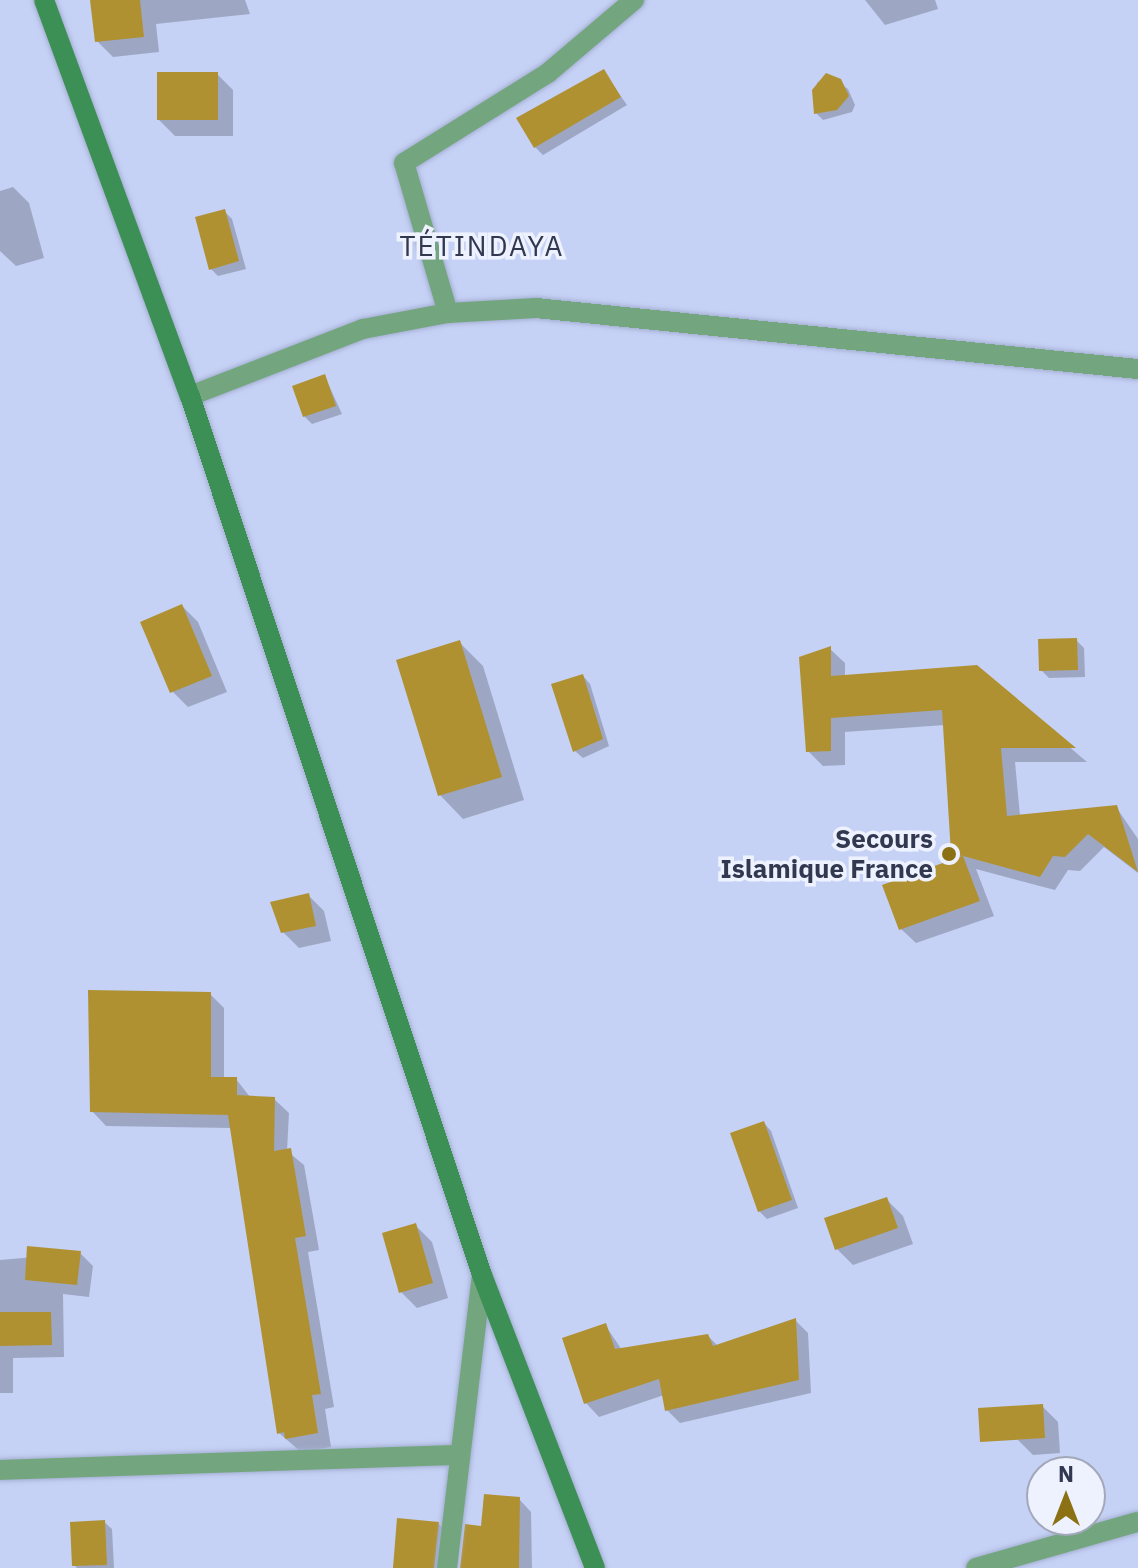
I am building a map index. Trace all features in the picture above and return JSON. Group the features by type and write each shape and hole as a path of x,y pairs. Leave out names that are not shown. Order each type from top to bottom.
{"main road":[{"path":"44,0 190,396 482,1275 595,1568"}],"street":[{"path":"448,313 404,163 548,73 634,0"},
{"path":"190,396 363,329 448,313 536,308 1138,369"},
{"path":"447,1568 482,1275"},
{"path":"0,1470 460,1455"},
{"path":"976,1568 1138,1522"}],"building":[{"path":"90,0 140,0 144,37 95,42"},
{"path":"604,69 621,97 534,148 516,118"},
{"path":"157,72 218,72 218,120 157,120"},
{"path":"826,73 841,79 849,96 837,110 814,114 812,90"},
{"path":"225,209 239,261 209,270 195,217"},
{"path":"325,374 336,406 303,417 292,386"},
{"path":"182,604 212,676 170,693 140,622"},
{"path":"1077,638 1078,670 1039,671 1038,639"},
{"path":"460,640 502,777 438,796 396,660"},
{"path":"831,646 831,676 977,665 1076,748 1001,748 1007,816 1117,805 1138,872 1088,834 1065,857 1053,856 1040,877 963,856 980,901 899,930 882,885 962,856 951,853 942,710 831,718 831,751 806,752 799,657"},
{"path":"583,674 603,739 573,752 551,684"},
{"path":"309,893 316,926 281,933 270,902"},
{"path":"88,990 211,992 211,1077 237,1077 237,1095 275,1097 274,1151 291,1148 306,1236 295,1238 321,1394 312,1395 318,1433 285,1439 284,1432 277,1434 228,1115 90,1112"},
{"path":"764,1121 792,1200 758,1212 730,1133"},
{"path":"887,1197 898,1228 835,1250 824,1218"},
{"path":"416,1223 433,1283 399,1293 382,1233"},
{"path":"27,1246 81,1251 77,1285 25,1280"},
{"path":"0,1312 51,1312 52,1345 0,1346"},
{"path":"796,1318 799,1380 665,1411 659,1379 584,1404 562,1338 606,1323 615,1349 708,1334 713,1346"},
{"path":"1043,1404 1045,1438 980,1442 978,1408"},
{"path":"484,1494 520,1497 519,1568 460,1568 465,1524 481,1526"},
{"path":"397,1518 439,1522 434,1568 393,1568"},
{"path":"105,1520 107,1565 72,1566 70,1522"}],"place":[{"name":"Secours Islamique France","path":"949,854"}],"district":[{"name":"TÉTINDAYA","path":"482,246"}]}
